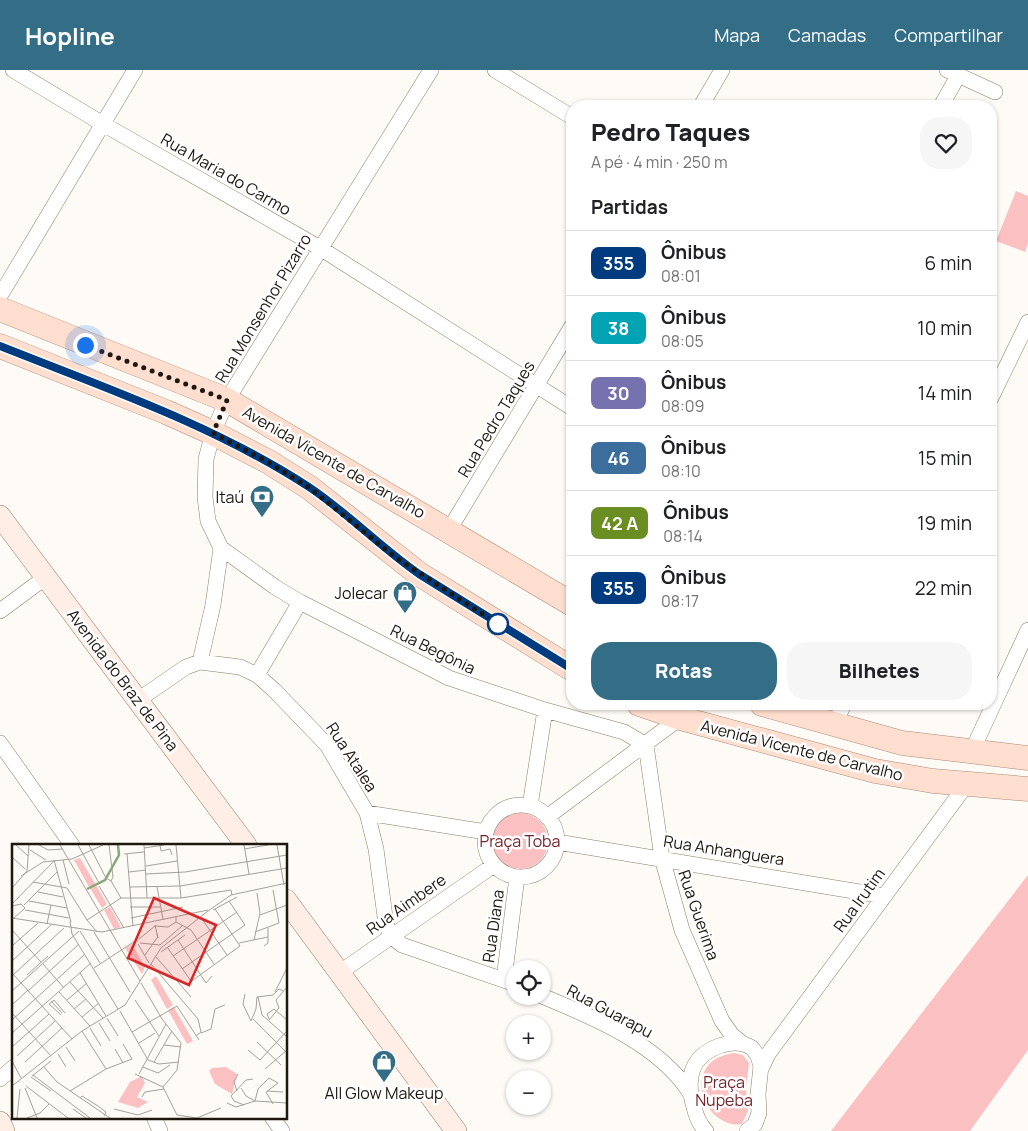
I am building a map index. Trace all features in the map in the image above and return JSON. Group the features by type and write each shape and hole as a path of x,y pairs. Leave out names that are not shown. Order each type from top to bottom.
{"main road":[{"name":"Avenida Vicente de Carvalho","path":"0,309 100,351 227,400 450,530 566,600"},
{"name":"Avenida Vicente de Carvalho","path":"0,346 213,433 268,462 310,488 419,574 566,666"},
{"name":"Avenida do Braz de Pina","path":"0,516 245,844"},
{"name":"Avenida Vicente de Carvalho","path":"657,710 875,771 967,784 1028,789"},
{"name":"Avenida Vicente de Carvalho","path":"783,710 902,743 971,753 1028,758"},
{"path":"288,903 456,1131"},
{"path":"0,1122 4,1131"}],"street":[{"name":"Rua Maria do Carmo","path":"14,70 103,124 320,248 566,404"},
{"path":"0,296 135,70"},
{"name":"Rua Monsenhor Pizarro","path":"221,548 208,521 205,497 206,459 213,433 227,400 431,70"},
{"path":"495,70 566,113"},
{"path":"704,100 722,70"},
{"path":"943,100 952,73 995,92"},
{"path":"997,386 1028,322"},
{"name":"Rua Pedro Taques","path":"450,530 566,336"},
{"path":"138,700 186,667 200,662 213,605 221,548"},
{"name":"Rua Begônia","path":"221,548 260,577 300,602 449,678 545,710 624,732 646,745"},
{"path":"0,611 46,577"},
{"path":"257,675 300,602"},
{"path":"997,697 1028,630"},
{"name":"Rua Atalea","path":"200,662 240,667 257,675 301,715 327,745 367,813 376,849 386,924 391,936"},
{"path":"530,806 545,710"},
{"path":"834,725 841,710"},
{"path":"971,753 991,710"},
{"path":"547,817 680,718"},
{"path":"0,743 71,844"},
{"name":"Rua Guerima","path":"646,745 662,858 682,930 714,1005 729,1031 746,1045"},
{"name":"Rua Irutim","path":"761,1069 768,1054 967,784"},
{"path":"519,805 530,806 547,817 554,829 557,842 552,859 544,868 534,874 517,877 505,873 494,864 486,846 486,832 494,817 503,810 519,805"},
{"path":"367,813 486,832"},
{"name":"Rua Anhanguera","path":"557,842 884,896"},
{"name":"Rua Aimbere","path":"339,972 494,864"},
{"name":"Rua Diana","path":"511,960 517,877"},
{"path":"391,936 402,945 506,981"},
{"name":"Rua Guarapu","path":"551,1000 597,1021 661,1059 675,1072 690,1093"},
{"name":"Rua Guerima","path":"706,1054 718,1028 714,1005"},
{"path":"706,1131 696,1123 690,1093 691,1074 706,1054 730,1043 764,1047 780,1038"},
{"path":"746,1045 758,1056 761,1069 758,1094 759,1109 766,1131"},
{"name":"Rua Guarapu","path":"661,1059 682,1063 706,1054"},
{"path":"0,1079 12,1069"},
{"path":"748,1131 757,1120 759,1109"},
{"path":"154,1118 160,1131"},
{"path":"273,1118 282,1131"}],"green space":[{"path":"1016,191 1028,196 1028,243 1025,252 997,241"},
{"name":"Praça Toba","path":"520,813 531,815 540,821 546,830 548,841 546,852 540,861 531,867 520,869 509,867 500,861 494,852 492,841 494,830 500,821 509,815"},
{"path":"1028,875 1028,1050 970,1131 831,1131"},
{"name":"Praça Nupeba","path":"734,1053 743,1055 749,1063 746,1089 748,1111 742,1124 729,1123 717,1117 708,1107 703,1094 702,1081 706,1068 716,1059"}],"bus line":[{"name":"355","path":"0,346 166,412 213,433 268,462 322,496 395,557 419,574 566,665"}],"place":[{"name":"Itaú","path":"262,518"},
{"name":"Jolecar","path":"405,614"},
{"name":"All Glow Makeup","path":"384,1083"}],"route":[{"path":"85,345 227,400 213,433 268,462 310,488 395,557 498,624"}]}
